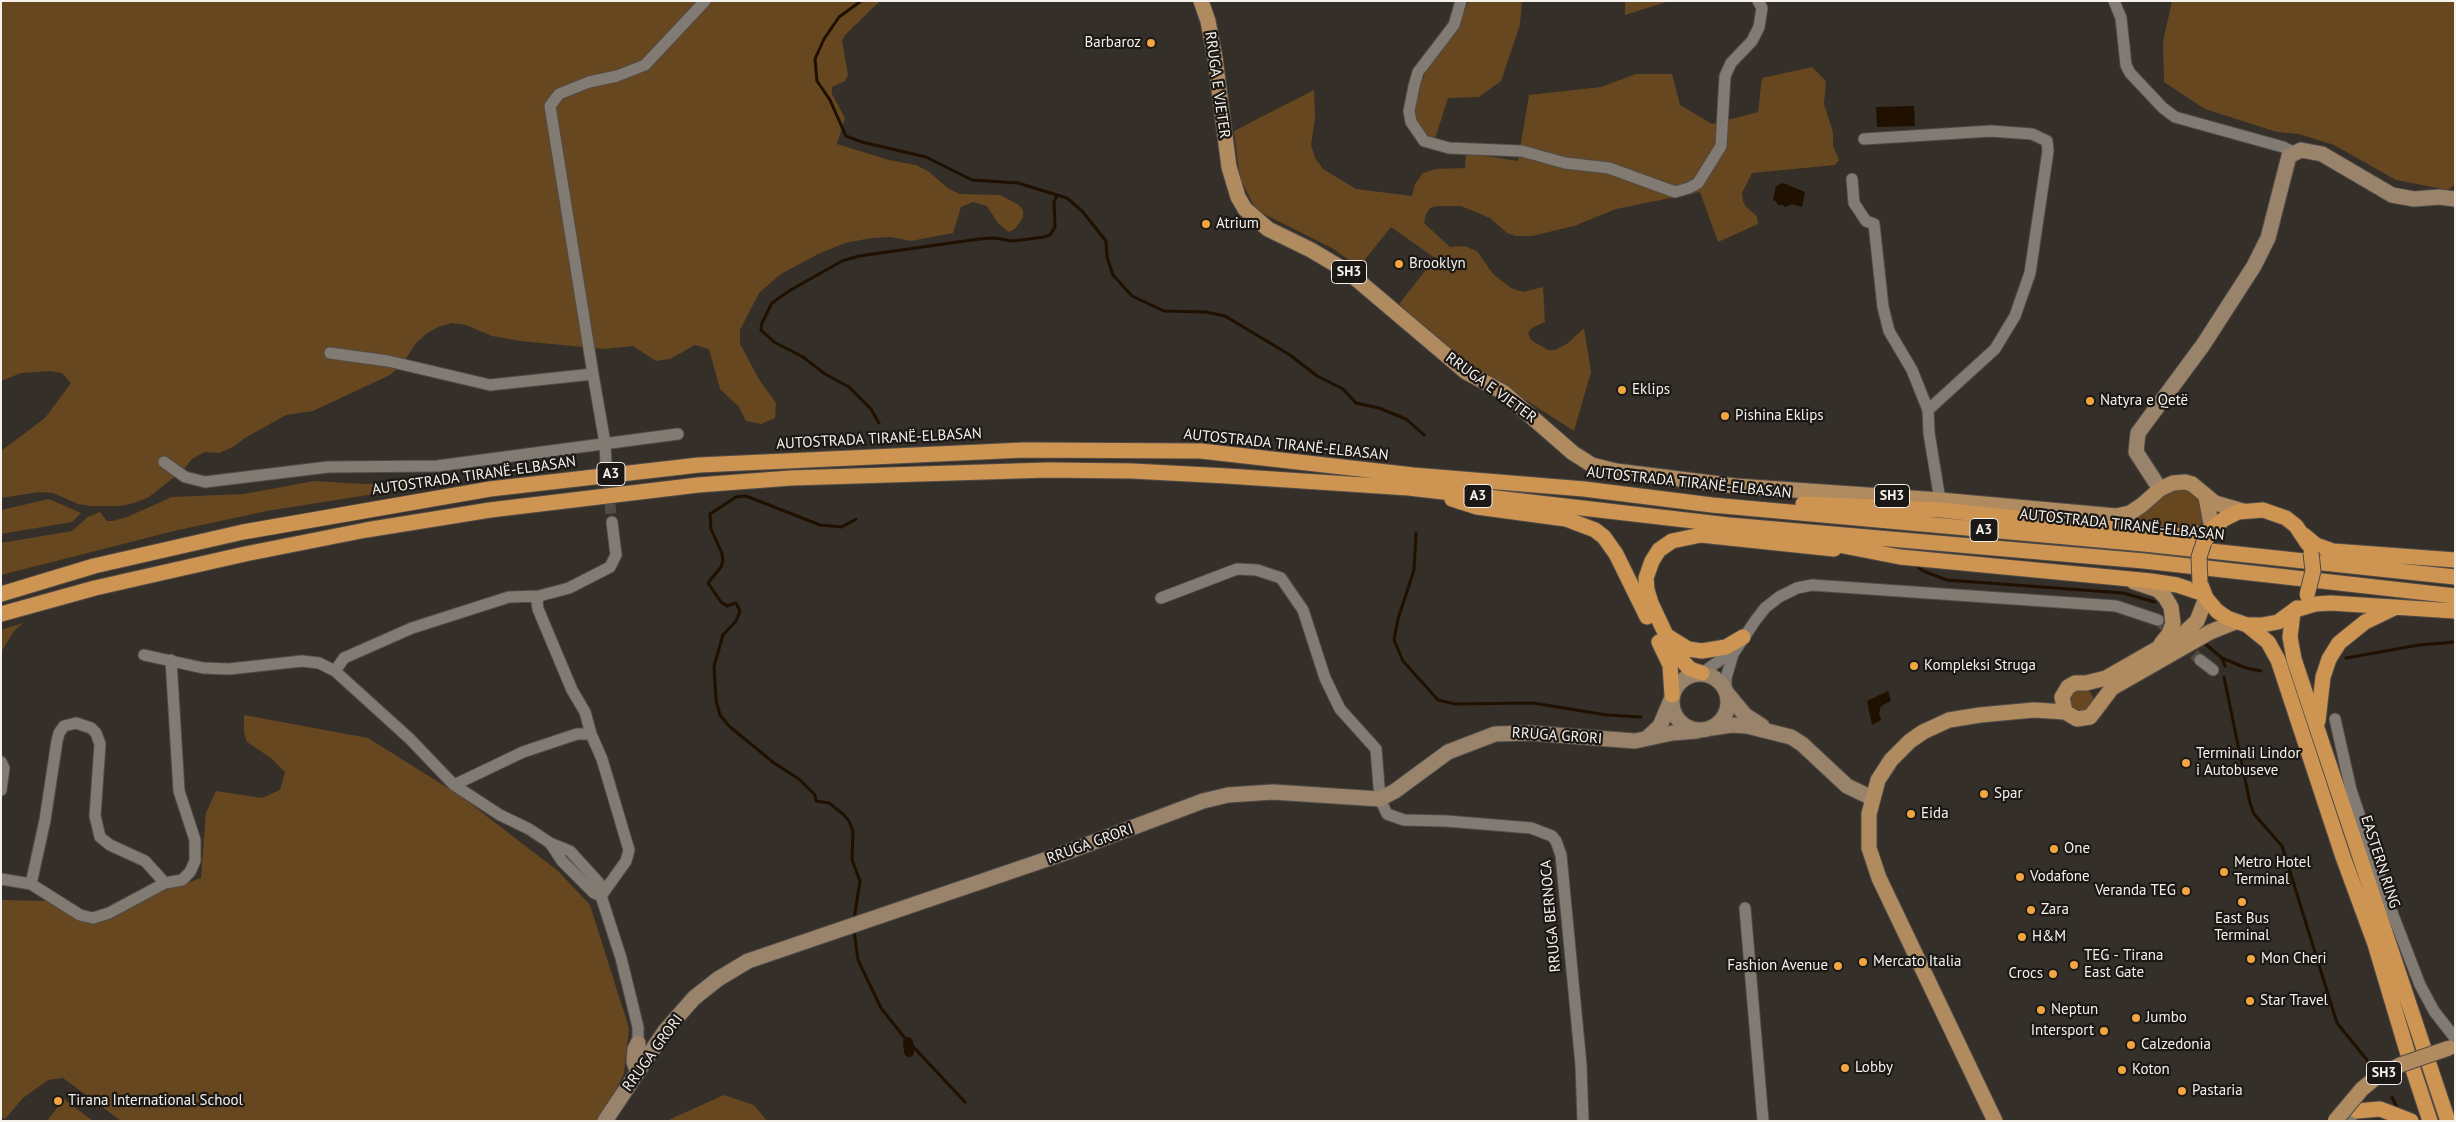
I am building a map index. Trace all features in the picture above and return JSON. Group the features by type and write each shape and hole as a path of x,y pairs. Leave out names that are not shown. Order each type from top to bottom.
{"highway":[{"name":"AUTOSTRADA TIRANË-ELBASAN","path":"1,594 94,566 243,532 490,489 699,465 1024,450 1201,451 1471,481 1584,489 1712,505 2144,544 2455,577"},
{"name":"AUTOSTRADA TIRANË-ELBASAN","path":"1,614 95,588 245,554 366,530 490,510 698,485 801,478 1048,470 1123,471 1226,476 1437,492 1728,524 2144,561 2455,596"},
{"path":"1437,492 1451,499 1477,507 1575,521 1604,537 1625,571 1668,660 1672,696"},
{"path":"1712,505 1746,501 1882,506 1941,510 2183,536 2209,534"},
{"path":"2304,535 2311,553 2314,571 2307,595 2294,611 2278,622 2262,626 2241,624 2217,611 2203,592 2198,572 2199,557 2209,534 2224,519 2243,511 2263,510 2275,513 2286,518 2316,545 2333,551 2455,560"},
{"path":"1728,524 1900,557"},
{"path":"1702,673 1694,672 1681,660 1664,632 1651,604 1647,590 1646,578 1652,561 1660,550 1672,540 1683,537 1708,536 2177,585 2203,592"},
{"path":"2294,611 2324,603 2398,606 2455,611"},
{"path":"2318,727 2322,677 2329,658 2339,644 2365,622 2398,606"},
{"name":"EASTERN RING","path":"2294,611 2290,637 2291,648 2448,1121"},
{"name":"EASTERN RING","path":"2241,624 2268,642 2278,660 2343,857 2375,944 2406,1051 2430,1121"},
{"path":"1664,632 1682,646 1702,651 1726,647 1744,637"},
{"path":"2352,1116 2380,1109 2410,1121"}],"main road":[{"name":"RRUGA E VJETER","path":"1201,1 1208,21 1215,58 1229,166 1238,197 1245,209 1254,219 1268,229 1331,261 1361,281 1466,372 1502,392 1592,465 1606,469 1736,486 1940,500 2116,516 2130,513 2160,489 2173,483 2185,482 2192,484 2206,497 2224,507 2243,511"},
{"path":"2160,489 2136,452 2138,433 2203,345 2254,266 2265,246 2287,161 2293,152 2310,151 2322,154 2392,195 2414,199 2438,197 2455,199"},
{"path":"2206,497 2209,534"},
{"path":"2128,580 2158,590 2171,607 2173,623 2169,634 2159,647"},
{"path":"2066,712 2062,701 2064,694 2071,685 2106,678 2189,630 2199,616 2203,592"},
{"path":"1995,1121 1879,878 1869,848 1872,798 1878,780 1891,760 1921,732 1950,720 2034,710 2066,712 2077,719 2086,718 2093,714 2099,703 2112,688 2210,632 2241,624"},
{"path":"1640,740 1650,735 1660,726 1672,696 1683,679 1693,674 1702,673 1714,677 1722,684 1726,692 1745,715 1770,731 1796,739 1847,786 1872,798"},
{"path":"2086,683 2096,691 2099,703"},
{"path":"1672,696 1672,705 1677,718 1688,728 1705,729 1720,722 1725,713 1727,703 1726,692"},
{"path":"2034,710 2064,694"},
{"name":"RRUGA GRORI","path":"610,1118 665,1031 694,998 740,965 1062,854 1203,801 1228,795 1273,792 1380,798 1395,791 1448,752 1495,734 1530,733 1640,740 1672,733 1731,725 1770,731"},
{"path":"638,1037 634,1062 638,1072"},
{"name":"SH3","path":"2335,1121 2362,1089 2381,1075 2400,1065 2453,1044"}],"street":[{"path":"606,465 605,443 550,106 559,94 589,82 618,76 646,65 705,1"},
{"path":"1461,1 1454,25 1418,72 1414,86 1409,111 1411,122 1424,142 1448,148 1522,151 1565,163 1609,168 1675,192 1698,183 1721,146 1725,76 1731,63 1752,40 1760,27 1762,8 1758,1"},
{"path":"2114,1 2121,18 2126,65 2130,73 2163,108 2175,117 2282,147 2293,152"},
{"path":"1864,139 1991,131 2032,134 2047,141 2048,151 2030,274 2015,316 1995,349 1928,410"},
{"path":"1852,179 1854,203 1866,221 1874,224 1883,308 1889,331 1912,370 1928,410 1929,434 1940,500"},
{"path":"330,353 388,361 490,385 593,374"},
{"path":"164,462 185,477 205,482 328,467 437,466 678,434"},
{"path":"335,671 344,658 412,628 509,597 539,596 569,588 610,567 616,555 612,522"},
{"path":"1161,598 1237,569 1257,570 1281,578 1303,610 1325,678 1340,709 1376,749 1380,798"},
{"path":"1726,692 1726,678 1731,660 1744,637 1765,608 1779,597 1797,588 1812,585 2116,606 2158,620"},
{"path":"539,596 537,602 538,609 572,690 585,712 591,734 600,752 629,850 626,861 601,896"},
{"path":"1702,673 1719,662 1744,637"},
{"path":"144,655 203,668 229,669 302,661 319,663 335,671 410,740 454,785 471,798 529,829 550,843 570,852 600,884 601,896 621,958 638,1037 644,1052 653,1049"},
{"path":"1,879 31,884 80,915 93,918 109,913 165,883 182,880 190,872 195,861 195,840 179,791 171,660"},
{"path":"2200,660 2213,670"},
{"path":"2335,719 2351,790 2393,915 2420,985 2453,1044"},
{"path":"31,884 45,820 59,733 64,726 76,724 91,728 96,733 100,744 95,816 100,837 110,845 145,861 165,883"},
{"path":"454,785 523,752 577,734 591,734"},
{"path":"1,762 4,768 1,790"},
{"name":"RRUGA BERNOCA","path":"1380,798 1387,814 1404,820 1446,821 1532,828 1552,836 1556,841 1561,855 1581,1065 1583,1121"},
{"path":"1745,908 1763,1121"},
{"path":"638,1037 653,1049"}],"shaded area":[{"path":"1,1 880,1 845,35 842,41 848,75 845,81 832,87 832,94 845,118 837,144 889,160 916,165 928,171 949,189 960,194 1000,195 1019,205 1023,210 1023,217 1015,229 1009,232 998,223 987,206 973,202 961,207 953,233 911,241 891,237 871,238 845,243 818,254 781,274 759,293 740,330 740,344 760,381 776,403 775,418 761,424 746,421 739,407 720,389 709,349 695,345 670,359 656,361 633,346 604,349 520,341 492,336 466,325 452,323 438,327 426,334 416,343 401,366 390,375 313,411 286,415 245,438 233,447 219,453 205,452 192,459 183,470 149,497 134,503 120,506 91,506 78,504 53,493 39,492 1,498 1,451 45,418 71,383 62,373 49,371 21,373 1,381"},
{"path":"1469,1 1522,1 1520,25 1501,81 1479,97 1448,98 1434,142 1417,126 1413,105 1427,68 1454,34"},
{"path":"1625,1 1669,1 1625,15"},
{"path":"2172,1 2455,1 2455,184 2448,190 2396,180 2334,145 2299,134 2277,132 2205,109 2164,82 2163,42"},
{"path":"1812,67 1826,81 1824,104 1833,132 1833,146 1839,160 1835,165 1752,173 1742,193 1746,207 1757,216 1758,224 1718,242 1700,192 1616,209 1574,226 1532,236 1516,236 1507,233 1490,218 1461,206 1437,206 1430,208 1426,214 1424,223 1450,247 1464,246 1477,251 1493,274 1511,288 1523,292 1543,287 1545,322 1532,328 1528,333 1531,340 1548,350 1555,350 1568,343 1584,328 1591,372 1574,431 1465,361 1399,304 1435,258 1391,227 1359,267 1332,248 1256,210 1240,178 1234,131 1314,90 1315,118 1311,145 1315,158 1323,169 1356,189 1412,196 1415,184 1423,173 1436,169 1465,168 1466,153 1518,161 1529,95 1601,87 1636,74 1672,74 1680,105 1712,124 1758,112 1762,78"},
{"path":"1914,106 1915,126 1877,127 1876,107"},
{"path":"1783,183 1805,192 1802,207 1792,204 1785,207 1778,205 1773,200 1776,186"},
{"path":"314,481 363,484 405,483 405,489 267,511 174,531 1,575 1,543 72,531 88,517 100,512 107,521 113,521 127,517 172,497 244,494"},
{"path":"2173,488 2189,489 2201,501 2204,519 2200,525 2186,530 2117,524 2130,521 2141,514"},
{"path":"49,499 81,513 72,522 1,534 1,510"},
{"path":"23,623 14,631 1,652 1,630"},
{"path":"2081,688 2090,691 2093,700 2090,709 2081,712 2072,709 2069,700 2072,691"},
{"path":"1888,691 1891,701 1881,706 1879,713 1881,720 1872,725 1867,701"},
{"path":"244,715 368,738 459,795 558,871 590,905 629,1028 624,1074 599,1121 121,1121 63,1078 48,1080 23,1098 5,1119 1,1117 1,900 50,901 95,915 201,878 206,813 216,791 262,798 280,790 285,772 271,758 247,742 244,733"},
{"path":"724,1095 754,1105 767,1121 666,1121"},
{"path":"64,1099 93,1121 47,1121"}],"waterway":[{"path":"861,1 839,17 824,39 815,59 817,81 830,100 846,136 862,142 926,157 972,180 1018,183 1067,198 1082,211 1106,241 1107,257 1113,275 1132,296 1164,311 1206,312 1225,316 1290,355 1317,376 1343,389 1356,403 1379,408 1406,419 1424,435"},
{"path":"879,423 871,409 849,387 825,374 803,357 774,342 761,330 762,323 772,303 789,291 842,261 859,256 979,239 994,238 1013,241 1050,235 1055,227 1054,202 1057,195"},
{"path":"854,919 860,881 852,860 853,831 849,821 829,803 816,801 815,795 799,779 774,763 729,726 720,715 716,700 714,666 723,635 736,621 740,611 736,603 727,606 721,602 708,583 721,567 723,561 722,553 711,529 710,514 736,497 746,496 820,525 842,527 856,519"},
{"path":"1416,533 1414,570 1398,619 1394,640 1403,661 1438,700 1455,704 1533,703 1607,715 1641,717"},
{"path":"1916,565 1923,571 1947,580 2123,593 2155,602"},
{"path":"2203,642 2222,658 2246,668 2261,671"},
{"path":"2346,658 2419,645 2455,642"},
{"path":"2222,658 2225,666"},
{"path":"2224,677 2250,803 2254,814 2282,846 2337,1023 2367,1060"},
{"path":"854,930 858,960 881,1008 904,1037 965,1102"},
{"path":"908,1042 909,1052"},
{"path":"2392,1097 2398,1110"}],"tunnel":[{"path":"606,470 612,522"},
{"path":"2158,620 2200,660"}],"place":[{"name":"Barbaroz","path":"1151,43"},
{"name":"Atrium","path":"1206,224"},
{"name":"Brooklyn","path":"1399,264"},
{"name":"Eklips","path":"1622,390"},
{"name":"Natyra e Qetë","path":"2090,401"},
{"name":"Pishina Eklips","path":"1725,416"},
{"name":"Kompleksi Struga","path":"1914,666"},
{"name":"Terminali Lindor i Autobuseve","path":"2186,763"},
{"name":"Spar","path":"1984,794"},
{"name":"Eida","path":"1911,814"},
{"name":"One","path":"2054,849"},
{"name":"Metro Hotel Terminal","path":"2224,872"},
{"name":"Vodafone","path":"2020,877"},
{"name":"Veranda TEG","path":"2186,891"},
{"name":"East Bus Terminal","path":"2242,902"},
{"name":"Zara","path":"2031,910"},
{"name":"H&M","path":"2022,937"},
{"name":"Mon Cheri","path":"2251,959"},
{"name":"Mercato Italia","path":"1863,962"},
{"name":"TEG - Tirana East Gate","path":"2074,965"},
{"name":"Fashion Avenue","path":"1838,966"},
{"name":"Crocs","path":"2053,974"},
{"name":"Star Travel","path":"2250,1001"},
{"name":"Neptun","path":"2041,1010"},
{"name":"Jumbo","path":"2136,1018"},
{"name":"Intersport","path":"2104,1031"},
{"name":"Calzedonia","path":"2131,1045"},
{"name":"Lobby","path":"1845,1068"},
{"name":"Koton","path":"2122,1070"},
{"name":"Pastaria","path":"2182,1091"},
{"name":"Tirana International School","path":"58,1101"}]}
